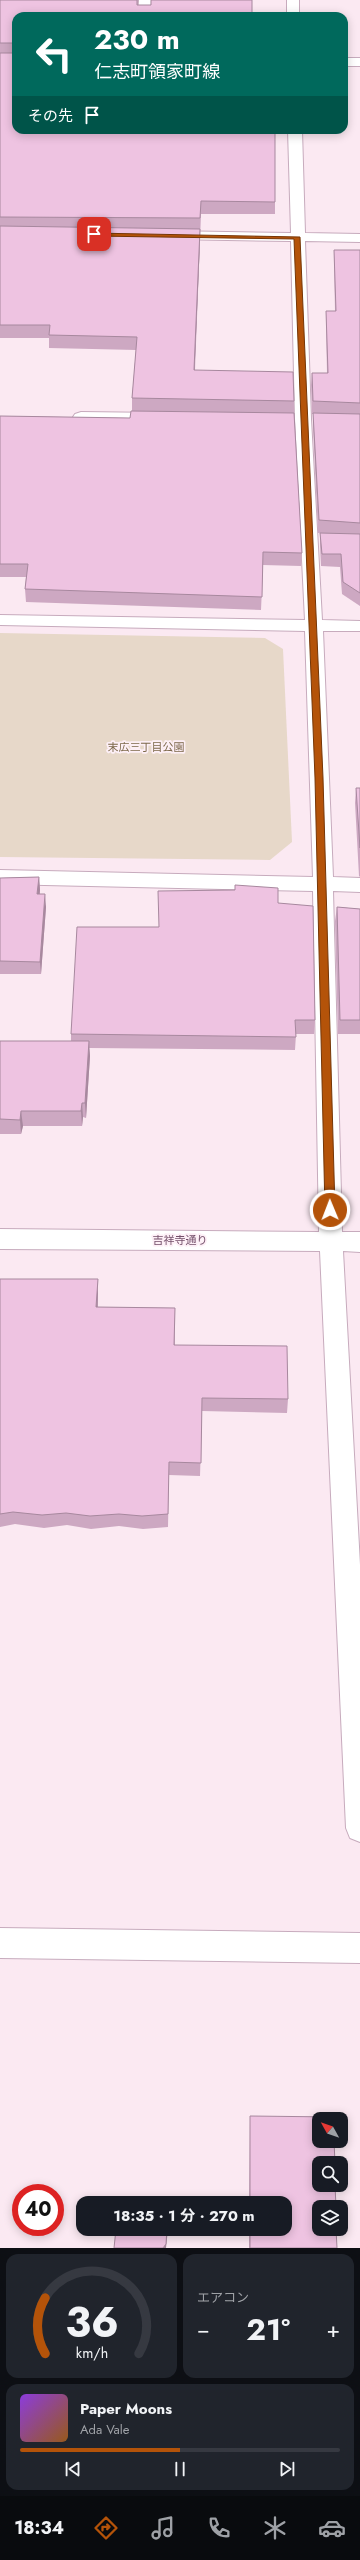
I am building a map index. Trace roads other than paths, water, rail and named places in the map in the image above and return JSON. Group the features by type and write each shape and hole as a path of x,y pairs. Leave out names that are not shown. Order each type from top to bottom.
{"street":[{"path":"144,12 145,0"},
{"path":"293,0 293,12"},
{"path":"348,62 360,62"},
{"path":"295,134 303,419 316,539 314,626 323,885 331,1242 360,1828"},
{"path":"156,235 360,238"},
{"path":"64,417 176,418"},
{"path":"0,620 360,626"},
{"path":"0,876 360,885"},
{"name":"吉祥寺通り","path":"0,1239 360,1242"},
{"path":"0,1943 360,1948"}],"park label":[{"name":"末広三丁目公園","path":"146,747"}]}
